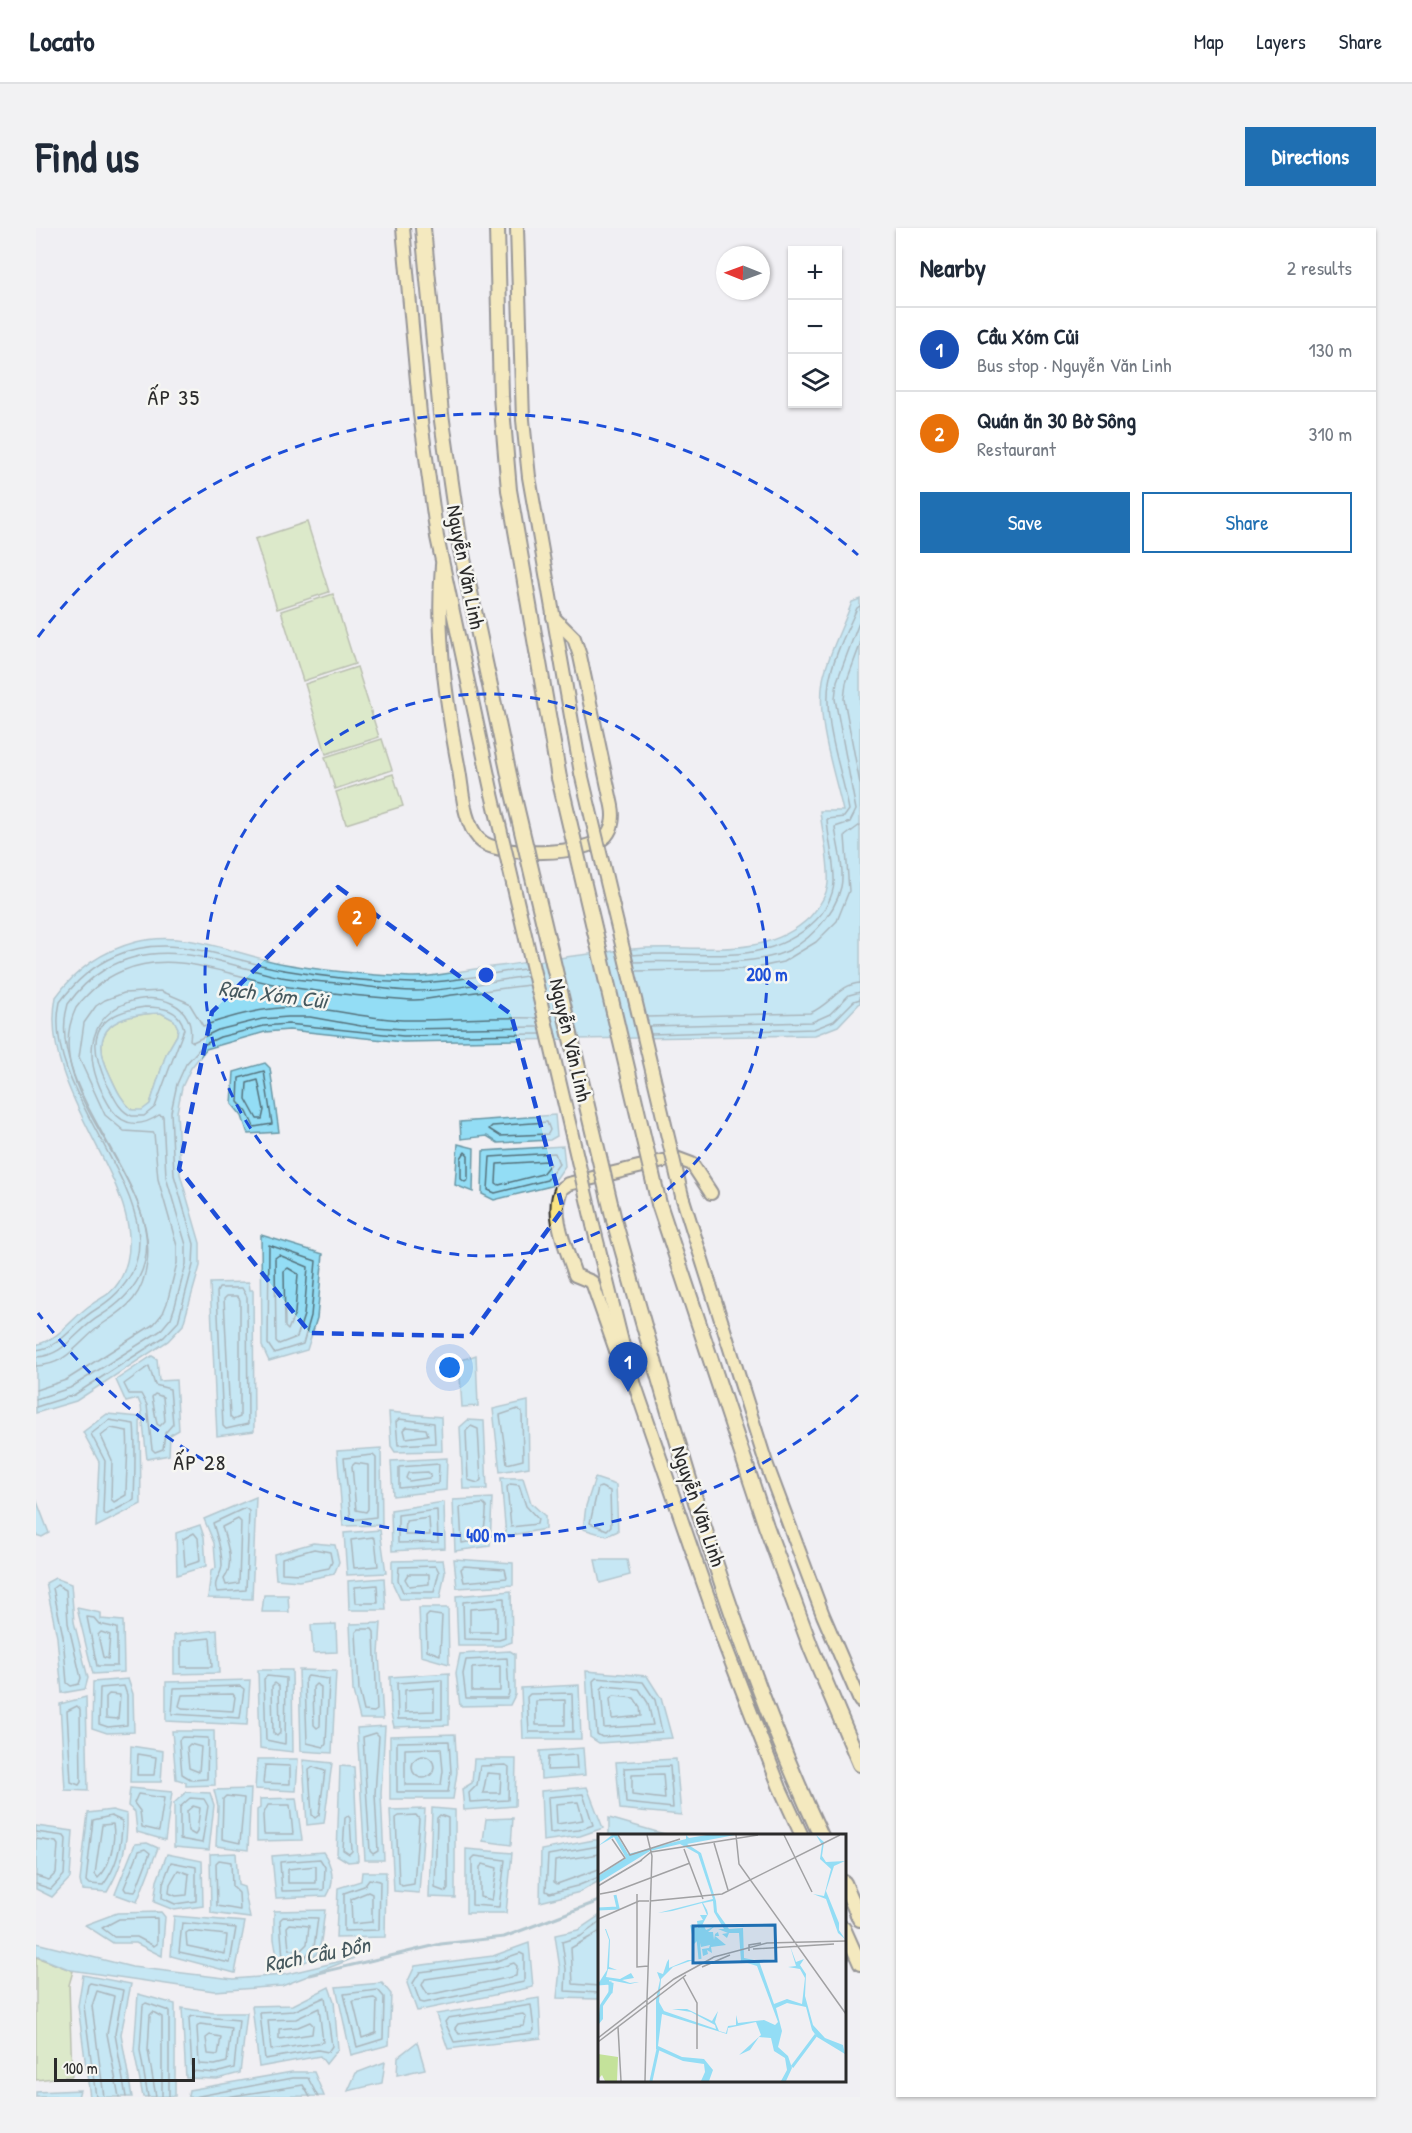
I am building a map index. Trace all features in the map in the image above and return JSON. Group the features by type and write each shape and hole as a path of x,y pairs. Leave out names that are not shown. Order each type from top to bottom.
{"highway":[{"name":"Nguyễn Văn Linh","path":"423,228 441,414 460,545 512,789 614,1220 672,1426 743,1638 793,1771 820,1834"},
{"path":"497,228 501,397 506,470 559,778 659,1204 766,1526 811,1648 860,1764"},
{"path":"845,1887 860,1919"}],"main road":[{"name":"Nguyễn Văn Linh","path":"403,228 420,414 442,565 492,794 593,1225 627,1362 724,1643 780,1788 801,1834"},
{"path":"517,228 525,443 581,773 682,1196 766,1463 822,1616 860,1701"},
{"path":"442,565 439,608 446,700 468,820 481,842 492,848 515,852 544,852 584,846 602,840 611,826 612,806 578,646 568,631 553,617"},
{"path":"627,1362 617,1358 592,1282 575,1275 557,1210 559,1194 568,1184 676,1158 692,1164 711,1193"},
{"path":"845,1932 860,1964"}],"highlighted area":[{"path":"338,887 511,1014 563,1209 470,1336 310,1333 179,1169 212,1012"}],"green space":[{"path":"307,522 329,592 277,609 255,539"},
{"path":"333,594 355,664 303,681 281,611"},
{"path":"357,667 379,737 326,754 305,684"},
{"path":"382,739 392,770 335,789 325,757"},
{"path":"393,774 403,806 346,824 336,792"},
{"path":"161,1013 174,1020 178,1028 177,1035 166,1054 150,1104 142,1111 132,1110 119,1094 104,1059 102,1045 104,1035 110,1026 120,1020 132,1016"},
{"path":"36,1957 73,1971 69,1985 72,2076 36,2080"}],"water":[{"name":"Rạch Xóm Củi","path":"860,599 860,1003 838,1026 815,1035 403,1042 289,1030 265,1032 206,1049 191,1068 182,1087 177,1112 180,1174 200,1243 200,1266 183,1325 168,1341 76,1401 36,1413 36,1345 59,1333 89,1306 112,1290 119,1282 129,1250 126,1217 114,1183 64,1074 55,1036 56,997 72,978 91,962 112,950 154,939 192,941 285,964 331,971 418,977 633,949 726,948 771,941 791,931 810,917 826,893 828,866 820,811 843,811 827,746 821,696 828,660 852,602","holes":["161,1013 174,1020 178,1028 177,1035 166,1054 150,1104 142,1110 132,1110 119,1094 104,1059 102,1045 104,1035 110,1026 132,1016"]},
{"path":"265,1063 270,1068 279,1132 248,1134 242,1116 232,1104 234,1072"},
{"path":"555,1115 557,1136 550,1140 498,1143 487,1136 461,1139 460,1122"},
{"path":"458,1144 474,1148 473,1192 455,1185"},
{"path":"563,1146 565,1166 551,1186 494,1200 482,1194 483,1151"},
{"path":"261,1235 323,1254 317,1318 307,1350 269,1361 262,1346"},
{"path":"249,1282 250,1290 253,1290 254,1431 217,1436 210,1283"},
{"path":"476,1355 478,1406 462,1407 459,1361"},
{"path":"152,1356 157,1359 159,1381 176,1380 179,1430 170,1435 169,1455 147,1459 141,1406 138,1399 126,1402 116,1380"},
{"path":"528,1401 529,1467 500,1472 493,1409"},
{"path":"389,1412 441,1417 442,1451 395,1452 391,1446"},
{"path":"107,1414 140,1417 141,1504 96,1527 99,1462 83,1432"},
{"path":"468,1420 484,1421 487,1489 463,1489 460,1427"},
{"path":"381,1448 382,1525 343,1526 337,1451"},
{"path":"447,1458 446,1490 393,1496 391,1461"},
{"path":"501,1478 523,1478 531,1503 545,1516 545,1529 506,1536"},
{"path":"595,1478 616,1485 618,1531 607,1536 583,1529 586,1506"},
{"path":"256,1497 252,1599 208,1598 211,1571 216,1568 214,1543 204,1519"},
{"path":"492,1498 490,1546 455,1551 453,1500"},
{"path":"36,1499 49,1533 42,1537 36,1535"},
{"path":"444,1502 445,1548 392,1551 391,1510"},
{"path":"200,1525 204,1537 206,1566 177,1575 176,1533"},
{"path":"380,1530 386,1573 347,1575 344,1533"},
{"path":"313,1543 335,1545 339,1562 334,1574 299,1581 276,1579 274,1554"},
{"path":"454,1559 513,1563 513,1585 457,1588"},
{"path":"443,1560 445,1572 440,1599 400,1599 392,1582 392,1561"},
{"path":"595,1560 627,1560 630,1575 600,1583"},
{"path":"55,1578 71,1584 74,1622 88,1678 85,1689 62,1693 57,1637 46,1583"},
{"path":"384,1578 386,1610 349,1610 348,1581"},
{"path":"511,1591 512,1642 501,1646 458,1646 456,1596"},
{"path":"264,1595 288,1595 289,1612 262,1612"},
{"path":"77,1608 101,1613 101,1619 123,1621 124,1672 93,1674"},
{"path":"419,1608 448,1608 449,1664 421,1656"},
{"path":"381,1623 379,1654 383,1719 360,1719 353,1691 350,1624"},
{"path":"336,1624 337,1652 313,1653 311,1625"},
{"path":"217,1630 219,1673 174,1674 174,1635"},
{"path":"510,1651 515,1654 515,1695 510,1705 460,1706 456,1673 460,1654"},
{"path":"258,1670 292,1670 293,1752 260,1748"},
{"path":"299,1670 336,1671 332,1753 301,1751"},
{"path":"586,1671 647,1676 661,1698 672,1738 599,1743 590,1737"},
{"path":"449,1673 449,1725 394,1727 391,1714 390,1677"},
{"path":"128,1679 133,1694 134,1732 107,1733 92,1728 93,1682"},
{"path":"250,1680 247,1725 166,1721 166,1682"},
{"path":"579,1685 581,1739 523,1739 521,1688"},
{"path":"86,1697 88,1791 65,1790 60,1704"},
{"path":"385,1726 381,1794 384,1860 365,1860 357,1728"},
{"path":"172,1731 214,1731 215,1785 186,1786 186,1782 176,1779"},
{"path":"455,1734 457,1772 453,1799 390,1799 390,1736"},
{"path":"131,1746 163,1751 161,1782 130,1782"},
{"path":"583,1748 585,1775 541,1779 540,1751"},
{"path":"257,1759 298,1759 296,1791 255,1789"},
{"path":"474,1759 516,1759 515,1806 464,1810 462,1789 472,1783"},
{"path":"676,1759 681,1815 620,1809 616,1762"},
{"path":"303,1760 332,1763 324,1823 307,1825"},
{"path":"340,1766 354,1767 358,1861 348,1862 337,1855"},
{"path":"587,1787 603,1828 580,1836 543,1841 541,1791"},
{"path":"130,1788 172,1792 165,1840 137,1832 135,1812 128,1806"},
{"path":"251,1789 248,1850 216,1846 218,1806 214,1790"},
{"path":"186,1792 210,1793 214,1805 209,1850 174,1847 174,1803"},
{"path":"296,1798 302,1840 257,1841 257,1810 260,1808 260,1799"},
{"path":"432,1808 455,1810 455,1898 429,1897"},
{"path":"425,1809 419,1893 394,1891 390,1810"},
{"path":"112,1810 127,1814 125,1845 117,1873 107,1892 82,1890 80,1881 88,1813"},
{"path":"513,1818 511,1845 483,1841 486,1819"},
{"path":"609,1818 664,1834 609,1834"},
{"path":"36,1826 73,1831 70,1878 52,1897 36,1889"},
{"path":"598,1840 598,1882 580,1892 540,1902 541,1850"},
{"path":"147,1843 158,1848 137,1902 115,1894 135,1844"},
{"path":"466,1849 512,1853 506,1913 466,1913"},
{"path":"323,1852 332,1874 330,1891 327,1896 276,1898 272,1856"},
{"path":"236,1853 238,1885 244,1887 250,1918 211,1913 210,1854"},
{"path":"167,1854 202,1861 203,1906 174,1910 154,1902 157,1881"},
{"path":"362,1872 386,1872 385,1937 336,1938 338,1888 361,1881"},
{"path":"325,1910 322,1936 317,1952 305,1962 279,1968 274,1939 274,1911"},
{"path":"161,1912 165,1917 162,1956 136,1943 113,1943 85,1925 117,1913"},
{"path":"174,1916 245,1922 235,1973 171,1956"},
{"path":"598,1917 598,1999 557,1998 560,1969 555,1935 578,1930"},
{"path":"36,1943 132,1967 233,1979 283,1975 354,1958 282,1986 214,1991 71,1970 36,1956"},
{"path":"529,1943 533,1987 417,2011 407,1983 415,1966 493,1956"},
{"path":"83,1975 131,1984 121,2034 132,2097 90,2097 78,2006"},
{"path":"382,1983 391,1994 389,2045 351,2055 336,1987"},
{"path":"329,1987 334,2001 338,2049 326,2064 320,2056 259,2067 252,2006 293,2005"},
{"path":"138,1994 175,2004 175,2096 143,2097 134,2051"},
{"path":"539,1998 541,2038 448,2049 436,2014"},
{"path":"182,2008 213,2013 247,2013 240,2073 217,2079 186,2078"},
{"path":"417,2042 425,2069 397,2075 398,2057"},
{"path":"385,2062 382,2083 348,2091 356,2073"},
{"path":"292,2072 314,2072 324,2096 188,2097 189,2090"},
{"path":"80,2090 78,2097 36,2097 36,2092"}],"waterway":[{"name":"Rạch Cầu Đồn","path":"310,1975 441,1944 504,1937 598,1901"}],"place":[{"name":"Quán ăn 30 Bờ Sông","path":"357,947"},
{"name":"Cầu Xóm Củi","path":"628,1392"}],"district":[{"name":"ẤP 35","path":"174,397"},
{"name":"ẤP 28","path":"200,1462"}]}
